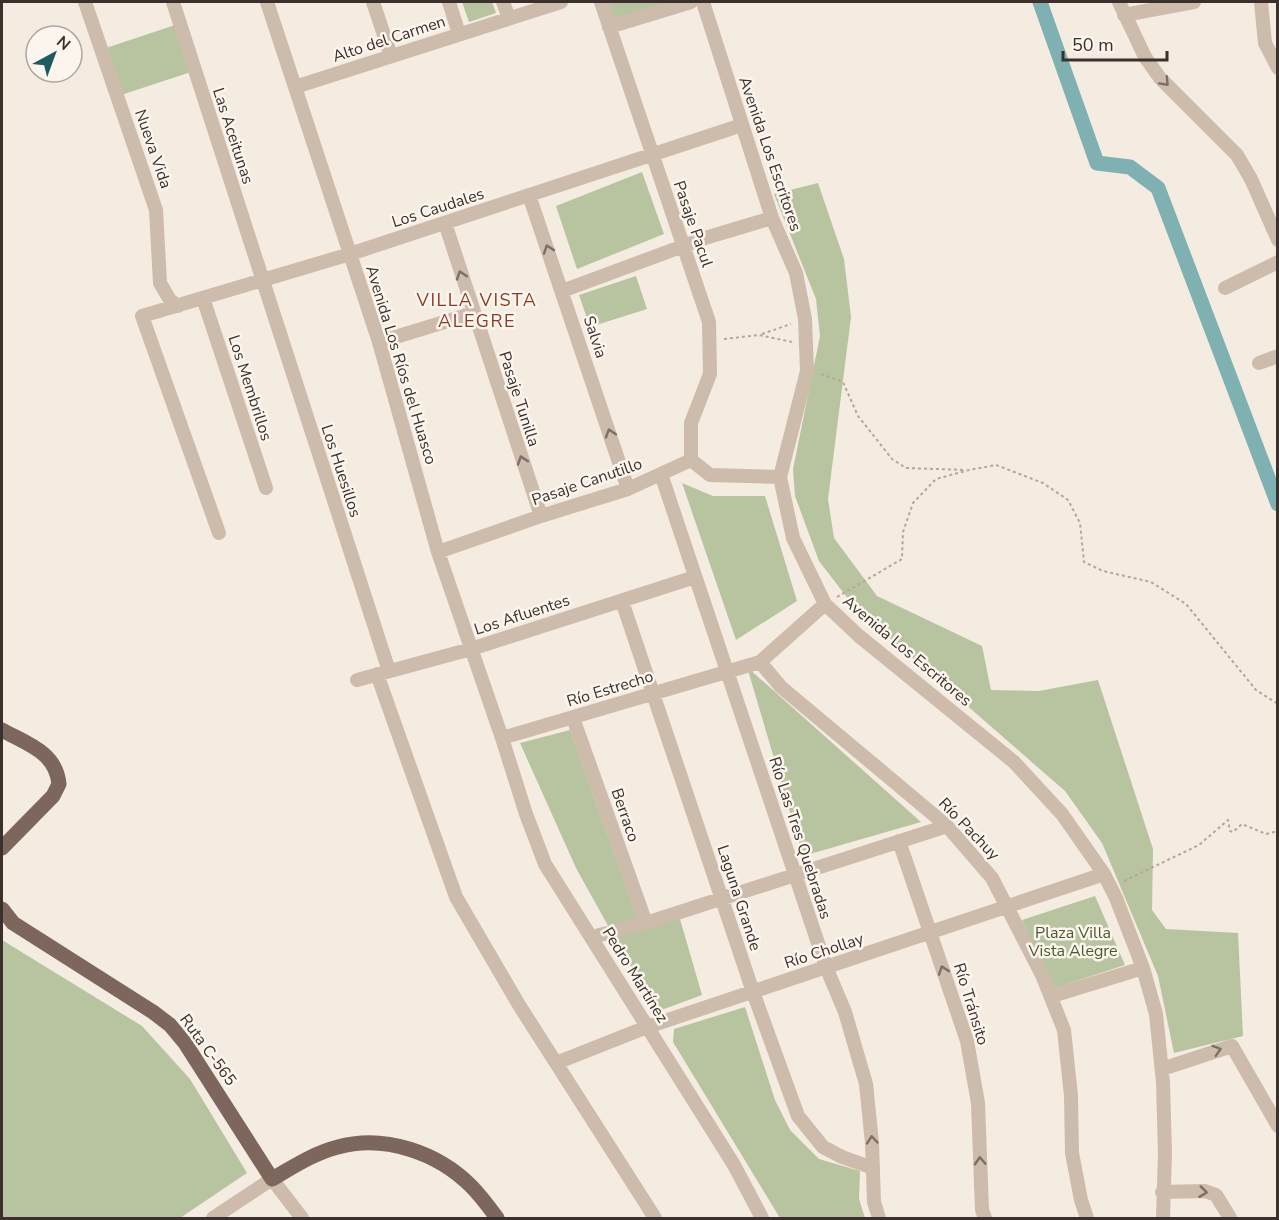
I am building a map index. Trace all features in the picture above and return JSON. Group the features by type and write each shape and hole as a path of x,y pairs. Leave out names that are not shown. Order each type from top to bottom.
{"main road":[{"path":"2,730 46,755 54,763 59,784 53,796 2,848"},
{"name":"Ruta C-565","path":"2,909 13,923 170,1025 202,1069 272,1179"},
{"path":"272,1179 315,1155 339,1147 356,1144 388,1144 441,1162 471,1186 497,1218"}],"street":[{"name":"Nueva Vida","path":"85,2 156,210 160,283 170,300 178,306"},
{"name":"Las Aceitunas","path":"173,2 262,281"},
{"name":"Avenida Los Ríos del Huasco","path":"267,2 379,342 438,552 502,738"},
{"path":"373,2 391,56"},
{"path":"449,2 459,34"},
{"path":"504,2 509,18"},
{"name":"Alto del Carmen","path":"295,87 561,2"},
{"name":"Pasaje Pacul","path":"601,2 709,322 710,374 691,423 691,460"},
{"path":"609,27 692,2"},
{"name":"Avenida Los Escritores","path":"704,2 772,218 796,273 805,319 807,371 780,477 793,538 825,604 859,636 1014,762 1062,814 1104,874 1143,969 1156,1014 1162,1069 1165,1154 1162,1218"},
{"path":"1194,2 1121,8 1145,57 1160,78 1237,155 1251,179 1278,240"},
{"path":"1261,2 1265,43 1278,68"},
{"name":"Los Caudales","path":"219,533 142,316 350,254 742,125"},
{"name":"Salvia","path":"529,195 628,489"},
{"path":"562,291 683,246 772,218"},
{"name":"Pasaje Tunilla","path":"445,223 541,516"},
{"path":"1225,288 1278,262"},
{"name":"Los Huesillos","path":"262,281 383,673 456,897 519,1005 655,1218"},
{"name":"Los Membrillos","path":"203,298 266,488"},
{"path":"379,342 474,313"},
{"path":"1259,363 1278,356"},
{"path":"691,460 710,475 780,477"},
{"name":"Pasaje Canutillo","path":"438,552 628,489 691,460"},
{"name":"Río Las Tres Quebradas","path":"661,474 826,967 845,1012 866,1084 874,1202 879,1218"},
{"name":"Los Afluentes","path":"357,680 471,649 695,577"},
{"name":"Laguna Grande","path":"622,601 753,992 798,1116 823,1147 842,1157 873,1168"},
{"path":"727,670 760,662 825,604"},
{"name":"Río Pachuy","path":"760,662 781,687 947,826 992,878 1052,996 1064,1030 1071,1096 1072,1153 1087,1218"},
{"name":"Río Estrecho","path":"502,738 654,694 727,670"},
{"name":"Berraco","path":"573,718 646,923"},
{"name":"Pedro Martínez","path":"502,738 526,814 545,864 734,1165 762,1218"},
{"path":"592,937 646,923 947,826"},
{"name":"Río Tránsito","path":"899,841 967,1041 978,1103 982,1210 985,1218"},
{"name":"Río Chollay","path":"556,1063 647,1026 1104,874"},
{"path":"1052,996 1143,969"},
{"path":"1162,1069 1232,1046 1278,1126"},
{"path":"213,1218 272,1179 302,1218"},
{"path":"1162,1192 1205,1191 1216,1195 1230,1218"}],"path":[{"path":"709,340 759,335 805,319"},
{"path":"759,335 806,344"},
{"path":"807,371 843,382 858,416 892,459 906,468 969,470"},
{"path":"825,604 902,559 903,532 913,503 936,479 996,465 1043,483 1068,500 1080,523 1084,562 1103,571 1151,582 1186,604 1256,690 1278,704"},
{"path":"1111,888 1199,844 1228,820 1230,831 1233,832 1242,824 1266,834 1278,831"}],"green space":[{"path":"462,2 492,2 496,13 469,22"},
{"path":"602,2 688,2 610,26"},
{"path":"175,25 191,72 121,95 106,48"},
{"path":"642,172 664,234 577,269 556,206"},
{"path":"818,183 844,259 851,317 828,499 834,538 877,596 982,646 991,690 1039,691 1098,680 1153,849 1152,910 1166,929 1238,933 1243,1036 1174,1053 1158,976 1102,843 1065,791 856,609 819,561 795,496 793,469 820,336 816,299 774,194"},
{"path":"636,276 647,309 590,327 579,295"},
{"path":"682,483 713,496 765,496 797,601 736,640"},
{"path":"747,667 921,822 803,856"},
{"path":"570,730 641,929 680,919 702,995 656,1012 576,868 520,743"},
{"name":"Plaza Villa Vista Alegre","path":"1095,896 1125,965 1052,989 1022,920"},
{"path":"2,940 142,1026 190,1079 247,1173 180,1218 2,1218"},
{"path":"745,1007 775,1100 790,1130 819,1159 860,1171 859,1199 865,1218 780,1218 673,1042 674,1029"}],"waterway":[{"path":"1040,2 1097,163 1130,167 1158,188 1278,504"}],"district":[{"name":"VILLA VISTA ALEGRE","path":"477,310"}]}
